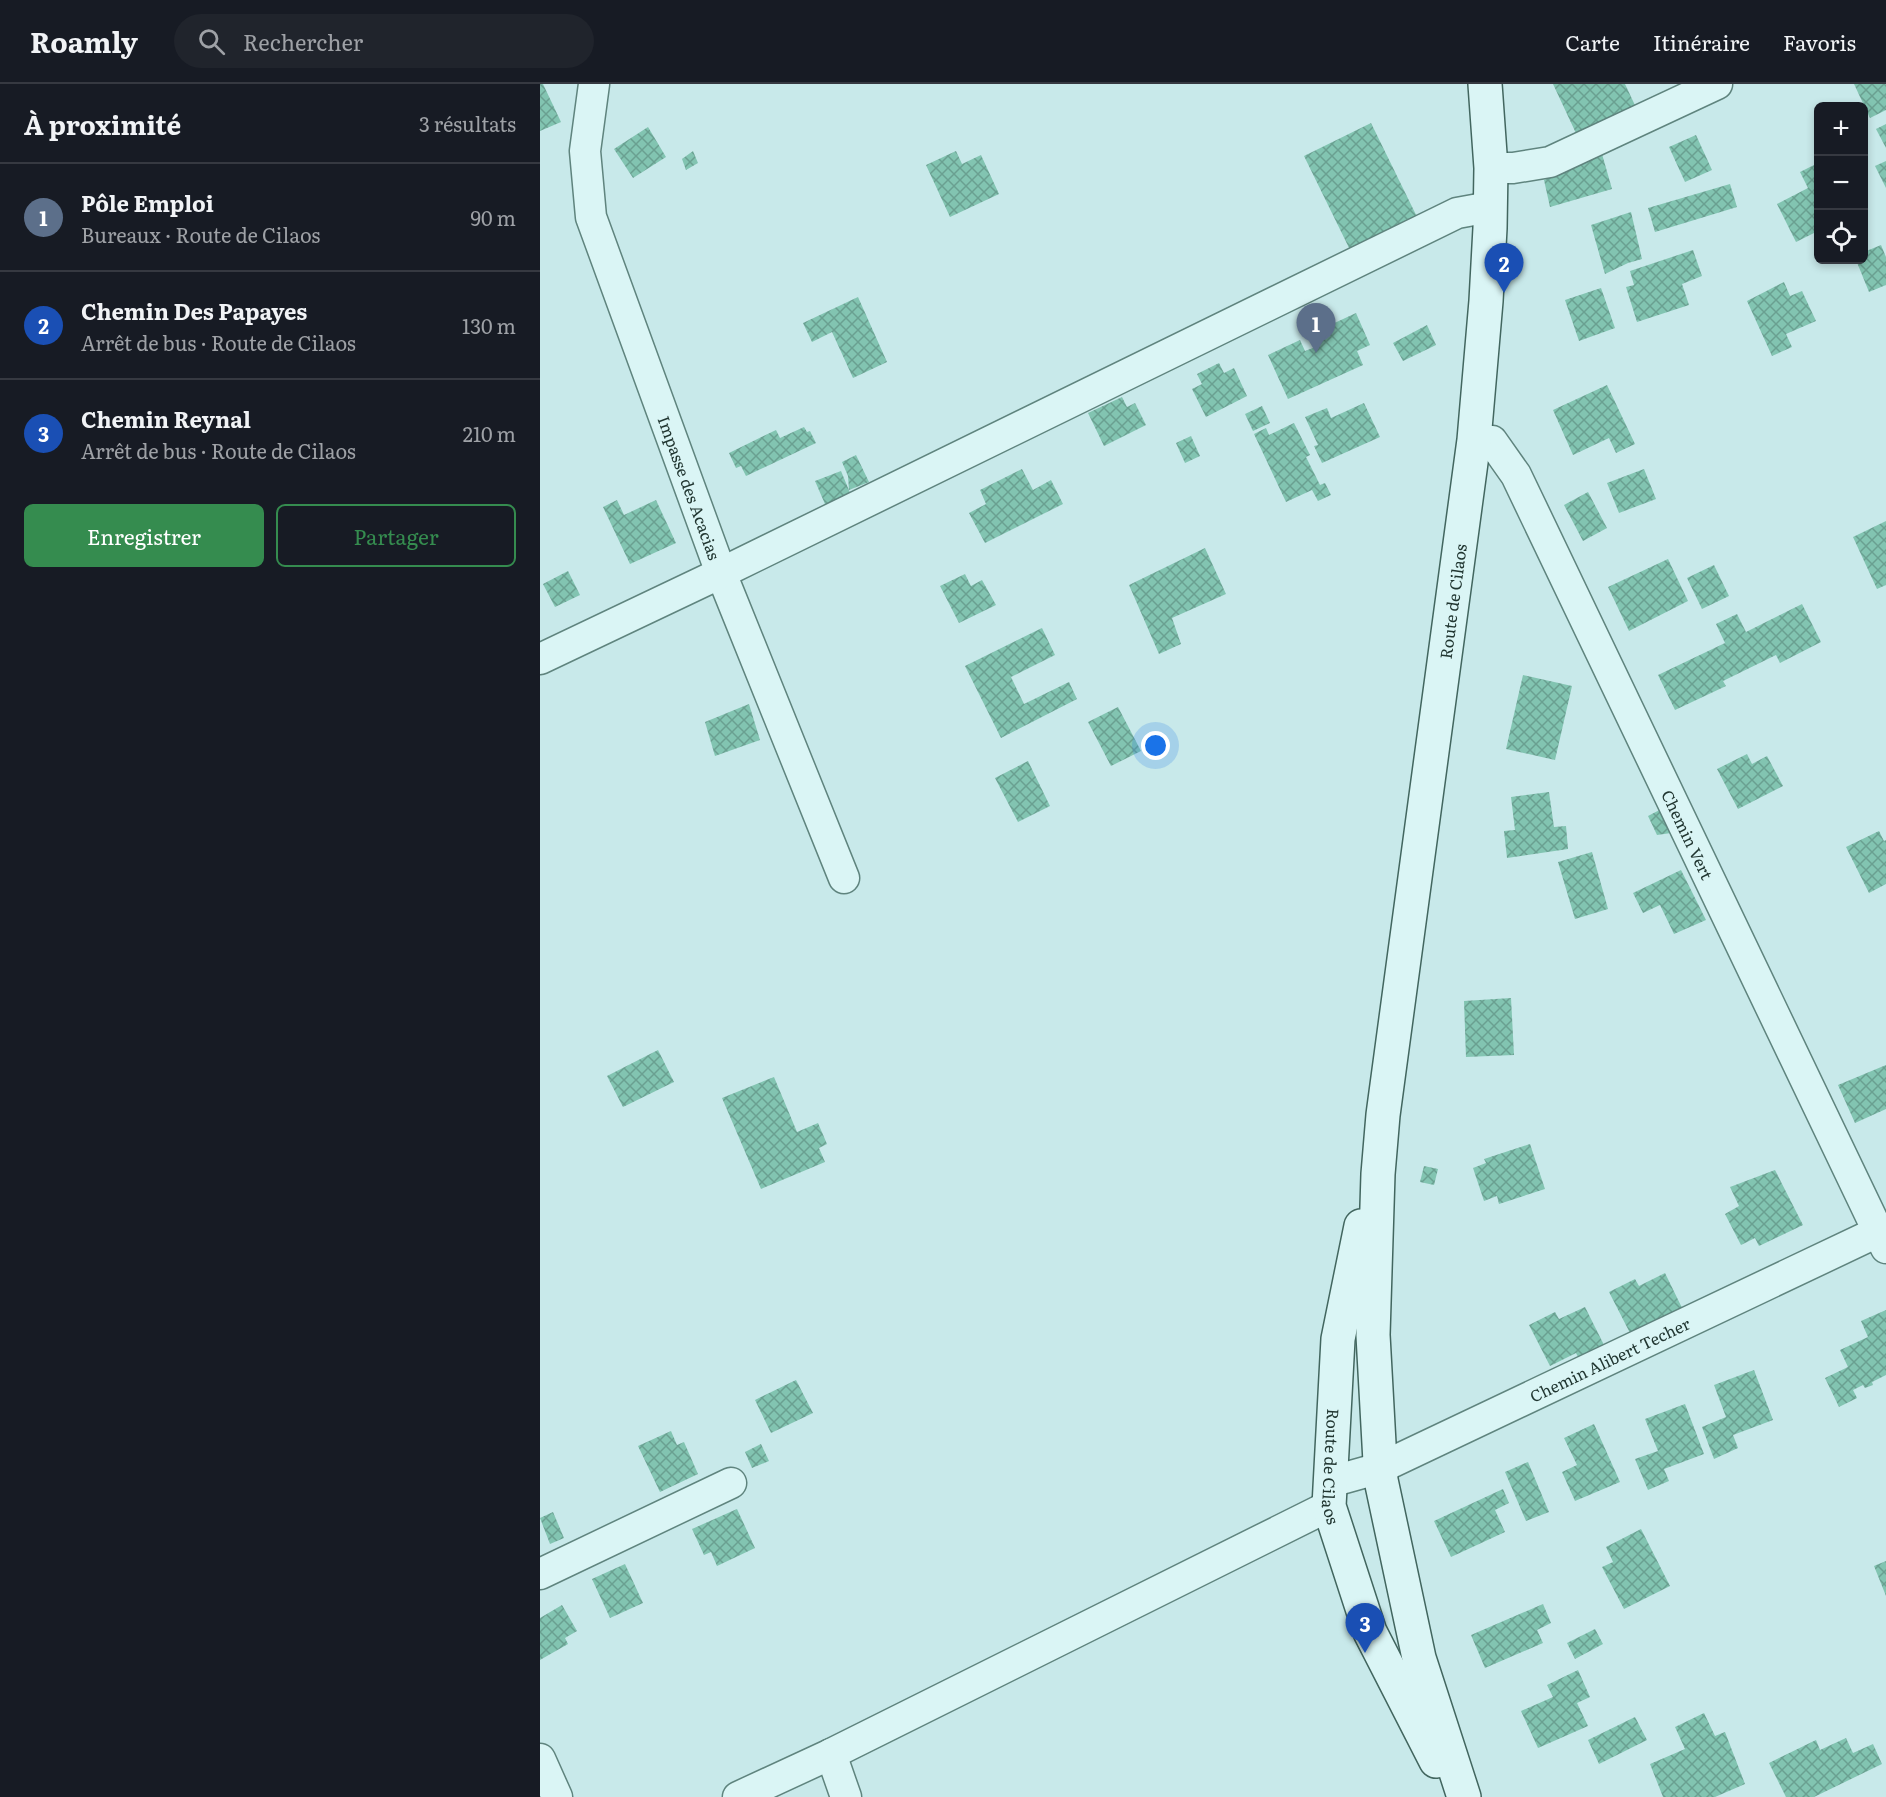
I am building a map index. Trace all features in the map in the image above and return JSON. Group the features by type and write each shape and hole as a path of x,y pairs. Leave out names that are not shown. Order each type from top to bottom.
{"main road":[{"name":"Route de Cilaos","path":"1455,1797 1418,1699 1419,1658 1380,1468 1373,1335 1378,1174 1383,1115 1474,440 1486,301 1490,207 1491,168 1485,84"},
{"name":"Route de Cilaos","path":"1383,1115 1338,1339 1330,1494 1371,1632 1418,1699 1464,1797"}],"street":[{"name":"Impasse des Acacias","path":"594,84 585,151 591,217 721,573 844,878"},
{"path":"1491,168 1513,168 1550,162 1717,84"},
{"path":"540,659 721,573 1457,213 1490,207"},
{"name":"Chemin Vert","path":"1474,440 1492,441 1516,476 1883,1236"},
{"name":"Chemin Alibert Techer","path":"738,1797 831,1754 1380,1468 1883,1236"},
{"path":"540,1574 732,1483"},
{"path":"831,1754 846,1797"},
{"path":"540,1759 557,1797"}],"building":[{"path":"540,84 543,84 561,122 540,131"},
{"path":"1553,84 1625,84 1640,116 1581,144"},
{"path":"1854,84 1886,84 1886,110 1870,118 1868,102 1862,102"},
{"path":"1371,123 1421,225 1354,258 1304,156"},
{"path":"1886,124 1886,148 1876,129"},
{"path":"648,127 666,157 633,178 614,149"},
{"path":"1696,135 1712,170 1685,182 1669,147"},
{"path":"693,151 698,163 686,170 682,159"},
{"path":"956,151 962,164 981,155 999,194 950,217 926,165"},
{"path":"1602,154 1612,189 1550,207 1544,180"},
{"path":"1886,161 1886,188 1875,166"},
{"path":"1814,165 1814,233 1796,242 1777,204 1808,188 1800,172"},
{"path":"1730,184 1737,207 1655,232 1648,208"},
{"path":"1631,212 1642,259 1605,274 1591,225"},
{"path":"1881,245 1886,257 1886,285 1869,292 1858,264 1868,264 1868,250"},
{"path":"1693,250 1702,276 1682,284 1689,305 1637,322 1626,287 1634,285 1630,271"},
{"path":"1784,282 1790,296 1802,291 1816,321 1786,334 1792,347 1772,356 1747,301"},
{"path":"1601,288 1615,328 1579,341 1565,300"},
{"path":"858,297 887,362 853,378 832,332 812,342 803,323"},
{"path":"1356,313 1370,345 1357,351 1363,365 1288,399 1268,355 1300,340 1305,351 1318,346 1313,333"},
{"path":"1427,325 1436,345 1403,361 1393,343"},
{"path":"1219,363 1224,373 1234,368 1247,396 1206,417 1192,389 1202,384 1197,374"},
{"path":"1607,385 1635,444 1616,453 1609,438 1573,455 1553,410"},
{"path":"1122,397 1127,407 1135,403 1146,425 1104,446 1088,413"},
{"path":"1364,403 1380,437 1322,463 1314,446 1318,445 1305,417 1327,408 1331,418"},
{"path":"1262,406 1270,423 1253,431 1245,414"},
{"path":"1294,423 1310,455 1306,457 1320,485 1325,483 1331,495 1318,501 1312,490 1286,502 1254,434 1266,428 1269,435"},
{"path":"804,427 807,432 810,431 816,443 746,476 741,466 736,468 729,453 776,430 780,438"},
{"path":"1191,436 1200,456 1185,463 1176,443"},
{"path":"856,455 869,482 849,490 848,476 842,462"},
{"path":"1022,469 1033,490 1051,480 1063,504 985,543 969,513 986,504 980,490"},
{"path":"1644,469 1656,499 1619,513 1607,483"},
{"path":"841,471 853,500 828,511 815,481"},
{"path":"1588,492 1607,528 1583,541 1564,505"},
{"path":"617,500 624,515 656,500 676,543 630,564 603,507"},
{"path":"1886,521 1886,585 1877,589 1853,537"},
{"path":"1205,548 1226,594 1172,618 1181,644 1159,654 1129,585"},
{"path":"1668,559 1688,601 1629,631 1608,587"},
{"path":"1714,565 1729,596 1702,609 1687,578"},
{"path":"568,571 580,595 555,607 543,584"},
{"path":"965,574 971,586 982,580 996,605 959,623 940,586"},
{"path":"1802,604 1821,642 1780,663 1776,655 1723,681 1726,686 1675,710 1658,675 1725,643 1716,624 1737,614 1746,632"},
{"path":"1042,628 1055,655 1011,677 1024,704 1069,682 1077,699 1001,738 965,666"},
{"path":"1523,675 1572,686 1555,760 1506,749"},
{"path":"749,704 760,740 715,756 705,722"},
{"path":"1118,707 1141,751 1111,766 1088,722"},
{"path":"1747,754 1752,764 1767,756 1783,786 1738,809 1717,769"},
{"path":"1028,761 1050,806 1018,822 995,778"},
{"path":"1549,792 1554,827 1566,826 1568,849 1507,858 1504,831 1515,830 1511,797"},
{"path":"1673,803 1685,831 1657,835 1648,816"},
{"path":"1879,831 1884,841 1886,840 1886,884 1869,893 1846,847"},
{"path":"1592,852 1608,909 1575,919 1558,862"},
{"path":"1681,870 1706,920 1674,934 1660,905 1643,913 1633,893"},
{"path":"1511,998 1514,1055 1466,1057 1464,1001"},
{"path":"658,1050 674,1082 623,1107 607,1076"},
{"path":"1886,1065 1886,1109 1855,1123 1838,1085"},
{"path":"774,1077 797,1132 818,1123 827,1144 819,1148 825,1162 761,1189 722,1098"},
{"path":"1530,1144 1545,1189 1499,1204 1497,1196 1484,1201 1473,1168 1486,1163 1484,1159"},
{"path":"1424,1166 1438,1169 1434,1185 1420,1182"},
{"path":"1775,1170 1803,1225 1759,1246 1755,1238 1741,1245 1725,1214 1739,1206 1730,1187"},
{"path":"1665,1273 1685,1314 1659,1327 1656,1320 1630,1333 1609,1292 1635,1279 1639,1286"},
{"path":"1585,1307 1605,1347 1580,1361 1576,1353 1550,1366 1529,1325 1555,1312 1559,1319"},
{"path":"1886,1310 1886,1375 1872,1382 1873,1385 1865,1388 1863,1385 1853,1390 1857,1398 1839,1407 1825,1378 1848,1367 1840,1350 1868,1337 1861,1321"},
{"path":"1754,1370 1773,1420 1733,1435 1738,1448 1714,1459 1702,1427 1726,1417 1714,1385"},
{"path":"796,1380 813,1413 771,1433 755,1400"},
{"path":"1685,1404 1704,1454 1664,1469 1669,1481 1648,1490 1635,1459 1658,1451 1645,1419"},
{"path":"1594,1424 1620,1482 1575,1501 1562,1472 1577,1465 1564,1438"},
{"path":"671,1431 677,1445 684,1442 698,1474 660,1492 638,1446"},
{"path":"761,1444 769,1461 752,1468 745,1452"},
{"path":"1528,1462 1549,1512 1526,1521 1505,1472"},
{"path":"1503,1489 1509,1503 1495,1510 1505,1532 1451,1557 1434,1521"},
{"path":"737,1509 755,1548 717,1566 711,1552 704,1555 692,1529"},
{"path":"553,1512 564,1538 550,1544 540,1518"},
{"path":"1641,1529 1670,1586 1624,1609 1602,1567 1613,1562 1606,1547"},
{"path":"1886,1561 1886,1596 1874,1566"},
{"path":"625,1564 643,1603 610,1618 592,1579"},
{"path":"1543,1604 1551,1623 1537,1630 1543,1643 1485,1668 1471,1635"},
{"path":"562,1605 577,1631 565,1638 568,1644 540,1660 540,1618"},
{"path":"1595,1629 1603,1644 1575,1659 1567,1643"},
{"path":"1578,1670 1590,1697 1577,1703 1588,1726 1538,1748 1521,1711 1553,1697 1547,1685"},
{"path":"1704,1713 1715,1736 1725,1732 1745,1784 1715,1797 1663,1797 1650,1764 1685,1749 1675,1727"},
{"path":"1635,1717 1647,1740 1599,1764 1588,1740"},
{"path":"1846,1738 1853,1753 1873,1744 1882,1764 1814,1797 1786,1797 1769,1763 1816,1740 1820,1750"}],"place":[{"name":"Chemin Des Papayes","path":"1504,293"},
{"name":"Pôle Emploi","path":"1316,353"},
{"name":"Chemin Reynal","path":"1365,1653"}]}
